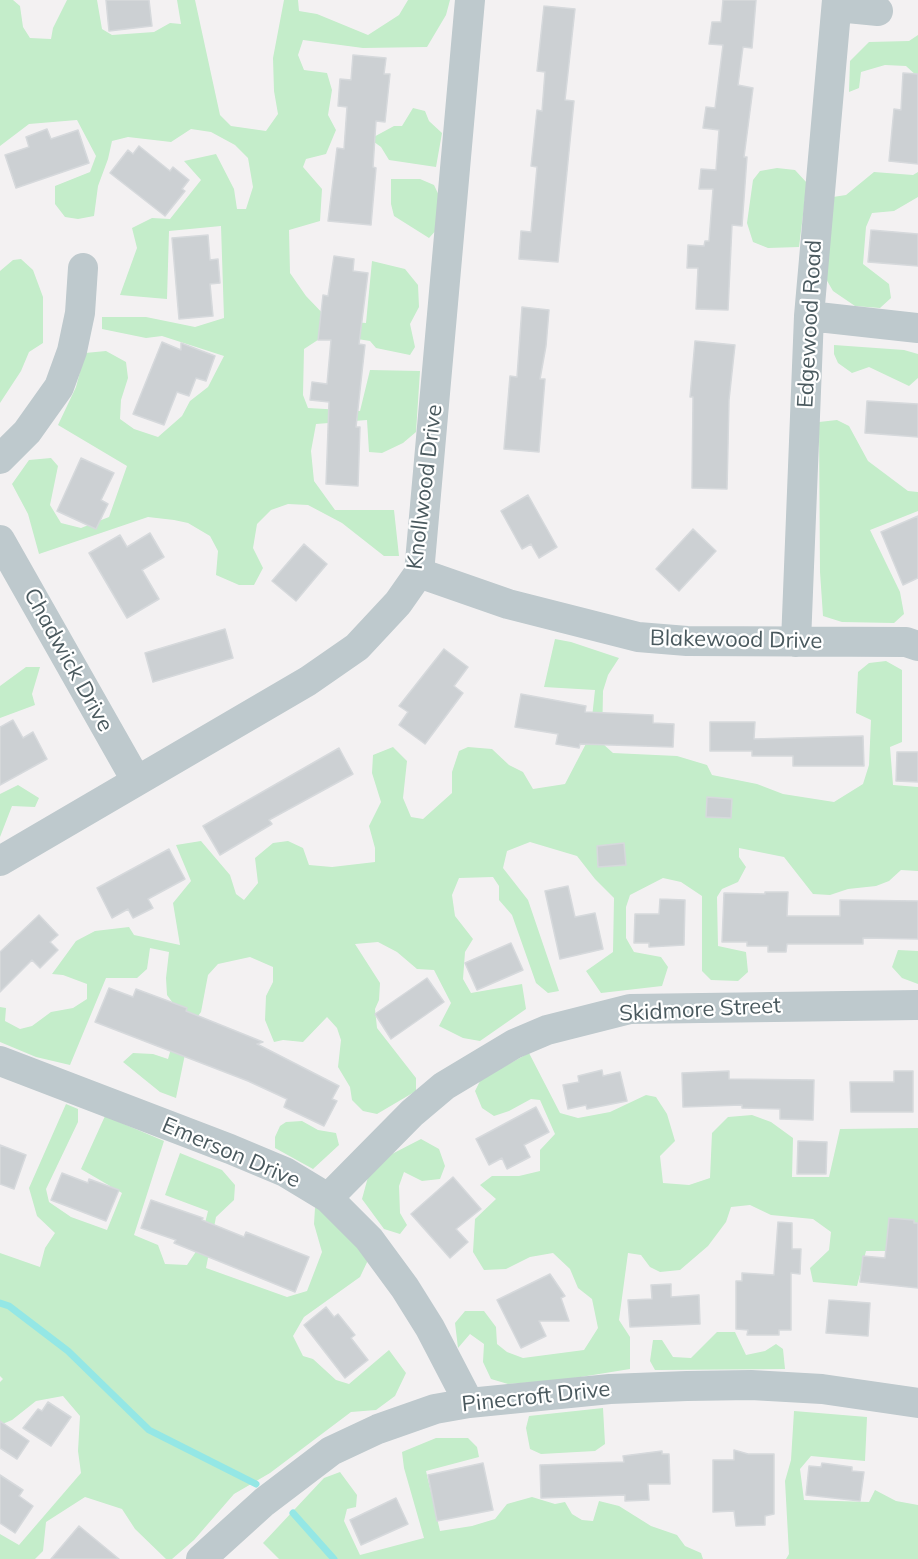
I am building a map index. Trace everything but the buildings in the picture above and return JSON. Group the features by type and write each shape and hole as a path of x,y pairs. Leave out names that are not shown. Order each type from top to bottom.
{"street":[{"name":"Knollwood Drive","path":"0,861 308,681 357,647 398,603 419,573 471,0"},
{"name":"Edgewood Road","path":"796,642 809,316 837,4 878,10"},
{"path":"0,459 27,432 59,387 72,351 80,313 83,268"},
{"path":"809,316 918,328"},
{"name":"Chadwick Drive","path":"0,540 136,780"},
{"name":"Blakewood Drive","path":"419,573 508,604 638,638 677,641 906,642 918,646"},
{"name":"Skidmore Street","path":"328,1198 403,1121 444,1086 514,1044 547,1030 630,1010 918,1005"},
{"name":"Emerson Drive","path":"0,1061 230,1149 285,1172 328,1198 369,1239 405,1288 430,1328 469,1403"},
{"name":"Pinecroft Drive","path":"201,1559 281,1488 331,1451 397,1421 435,1409 469,1403 610,1389 751,1385 822,1389 918,1403"}],"green space":[{"path":"0,0 13,0 20,6 23,27 30,38 51,39 53,28 67,0 97,0 102,29 112,35 154,32 170,23 181,24 177,0 195,0 220,115 231,126 266,131 278,114 274,91 273,58 284,0 298,0 299,11 317,14 368,35 399,15 408,0 450,0 446,15 427,47 363,48 303,40 298,55 304,70 327,73 332,90 328,115 336,130 326,154 306,159 303,167 322,189 320,221 289,230 290,273 306,296 329,320 366,323 372,261 405,269 418,285 419,307 410,324 415,347 410,355 376,348 370,341 327,334 304,349 303,395 308,408 360,411 370,370 420,371 416,432 403,443 382,453 369,452 367,420 316,424 311,451 314,481 335,510 394,510 399,556 384,556 342,523 308,505 288,504 271,510 257,524 253,548 263,568 254,585 239,585 216,575 218,551 210,536 188,523 174,520 148,517 39,554 28,514 12,484 29,460 51,458 58,466 50,505 61,523 81,528 109,517 127,466 58,425 76,387 85,353 106,351 126,362 128,378 121,400 120,419 134,429 158,437 182,416 190,401 208,387 224,356 162,336 146,338 102,329 102,317 146,317 195,327 224,318 221,226 169,231 167,299 120,295 137,248 132,228 152,218 170,219 201,180 184,161 216,154 234,189 237,209 246,209 253,187 248,158 235,145 211,132 191,129 171,142 128,137 112,141 98,186 94,216 78,219 65,217 55,204 55,186 90,172 96,156 77,120 29,124 0,146"},
{"path":"918,35 918,77 906,66 885,65 861,72 859,88 849,92 850,61 869,42 909,41"},
{"path":"413,108 425,111 429,121 442,133 436,167 389,160 381,147 370,139 394,126 402,126"},
{"path":"777,168 795,170 807,183 799,247 768,248 753,242 747,223 753,180 760,171"},
{"path":"874,172 913,175 918,172 918,197 894,211 872,213 866,227 863,264 889,284 891,298 880,308 855,306 833,291 822,272 833,197 846,195"},
{"path":"391,179 420,179 434,185 442,202 439,227 429,238 394,216 391,204"},
{"path":"21,259 33,270 43,297 43,343 29,352 21,371 0,403 0,271 13,260"},
{"path":"834,345 904,350 918,354 918,378 909,386 869,367 852,373 838,363 834,354"},
{"path":"837,420 849,426 868,461 908,491 918,492 918,511 870,530 900,592 904,614 894,623 842,622 823,616 820,572 819,422"},
{"path":"555,639 619,658 608,675 603,691 602,743 613,753 677,756 707,765 712,775 757,784 783,794 834,802 863,784 869,765 871,720 856,713 858,672 869,663 886,661 902,670 902,742 890,747 893,785 918,787 918,871 901,870 889,881 876,886 848,889 830,895 813,894 784,857 739,848 739,857 746,867 738,882 722,889 717,897 718,946 746,952 748,972 738,981 711,980 702,971 702,896 681,882 663,878 630,895 626,907 626,938 634,952 661,957 668,967 662,986 601,993 586,971 613,952 614,898 577,856 530,842 507,851 503,868 528,900 559,991 548,993 536,983 512,915 499,900 499,886 493,877 459,878 452,895 455,916 473,939 465,952 463,979 471,993 522,984 526,1009 480,1041 463,1038 439,1026 451,1003 434,970 417,969 397,952 378,942 355,944 380,983 379,1000 375,1009 377,1028 416,1078 416,1091 377,1114 363,1111 352,1100 350,1087 338,1067 341,1040 337,1028 327,1017 303,1042 283,1040 274,1042 265,1020 266,996 273,982 273,967 250,957 218,964 208,975 201,1012 191,1025 176,1098 160,1092 123,1062 133,1053 153,1054 168,1059 181,1014 167,995 169,952 150,948 147,969 137,978 106,978 70,1065 36,1057 0,1042 0,1007 6,1008 5,1021 20,1029 32,1026 51,1012 73,1008 87,999 87,984 63,975 52,974 76,941 95,931 129,927 134,935 180,945 173,903 191,881 176,845 201,841 230,875 236,894 244,900 258,883 255,858 273,843 288,841 303,848 309,865 332,867 375,862 375,848 369,826 381,802 372,773 373,755 393,747 407,761 403,798 411,817 423,819 452,793 452,772 459,751 468,747 492,749 509,765 523,772 533,789 565,784 590,736 595,690 544,687"},
{"path":"26,667 40,667 32,694 35,705 0,718 0,686"},
{"path":"18,785 39,798 35,807 12,806 0,837 0,794"},
{"path":"898,950 918,951 918,984 902,978 892,967"},
{"path":"529,1053 560,1113 578,1118 610,1112 646,1095 656,1097 667,1114 675,1141 660,1156 663,1183 689,1185 710,1178 712,1133 728,1117 752,1115 771,1122 793,1138 792,1177 829,1177 840,1129 918,1128 918,1243 898,1251 866,1251 857,1286 813,1282 810,1268 829,1250 831,1232 813,1219 771,1215 750,1205 731,1207 726,1222 708,1246 680,1270 660,1272 650,1267 641,1255 628,1253 619,1320 630,1337 630,1369 562,1380 508,1384 491,1379 483,1362 484,1344 470,1334 458,1348 455,1323 465,1311 484,1311 496,1327 497,1344 507,1352 523,1358 584,1350 598,1328 592,1299 578,1288 570,1269 553,1253 530,1257 506,1269 484,1270 473,1252 475,1219 496,1199 480,1185 492,1176 519,1176 540,1171 540,1150 555,1134 540,1100 531,1099 494,1116 482,1108 475,1091 481,1079"},
{"path":"66,1104 78,1109 78,1122 46,1189 49,1202 71,1217 107,1230 122,1193 81,1169 105,1116 164,1141 134,1235 158,1245 165,1264 187,1265 199,1247 208,1211 165,1195 180,1153 222,1170 235,1185 234,1200 216,1217 206,1268 287,1297 307,1291 322,1252 314,1224 315,1208 319,1204 370,1256 360,1277 304,1317 293,1336 303,1356 313,1359 336,1380 349,1384 389,1350 406,1373 395,1396 376,1410 351,1412 270,1473 234,1494 194,1540 172,1559 166,1559 135,1529 122,1509 85,1497 46,1522 43,1551 35,1559 0,1559 0,1534 19,1545 81,1473 78,1451 80,1416 63,1396 36,1401 12,1420 0,1425 0,1382 3,1379 0,1376 0,1253 40,1267 45,1248 55,1233 37,1216 29,1188"},
{"path":"302,1121 318,1130 336,1133 339,1145 313,1169 275,1148 275,1137 280,1126 286,1122"},
{"path":"421,1139 439,1149 445,1166 440,1179 422,1181 404,1172 399,1186 400,1213 407,1225 400,1234 384,1229 362,1199 368,1177 388,1156"},
{"path":"717,1332 735,1332 746,1355 765,1351 776,1344 783,1349 785,1369 655,1370 650,1361 653,1340 662,1340 673,1357 691,1358"},
{"path":"603,1408 605,1444 595,1451 541,1454 530,1449 526,1428 529,1416"},
{"path":"794,1411 867,1417 865,1461 811,1456 800,1469 804,1500 869,1502 875,1490 896,1501 918,1505 918,1559 786,1559 789,1554 785,1481 791,1460"},
{"path":"436,1438 468,1438 477,1447 479,1457 426,1471 440,1531 472,1526 495,1519 507,1504 532,1497 555,1504 565,1502 572,1514 582,1520 593,1521 599,1501 619,1506 651,1526 677,1535 685,1546 701,1553 703,1559 279,1559 263,1543 324,1478 340,1472 357,1495 356,1507 347,1509 344,1521 360,1555 424,1538 404,1468 402,1452"}],"waterway":[{"path":"0,1303 9,1306 68,1351 149,1430 256,1484"},
{"path":"293,1513 334,1559"}]}
